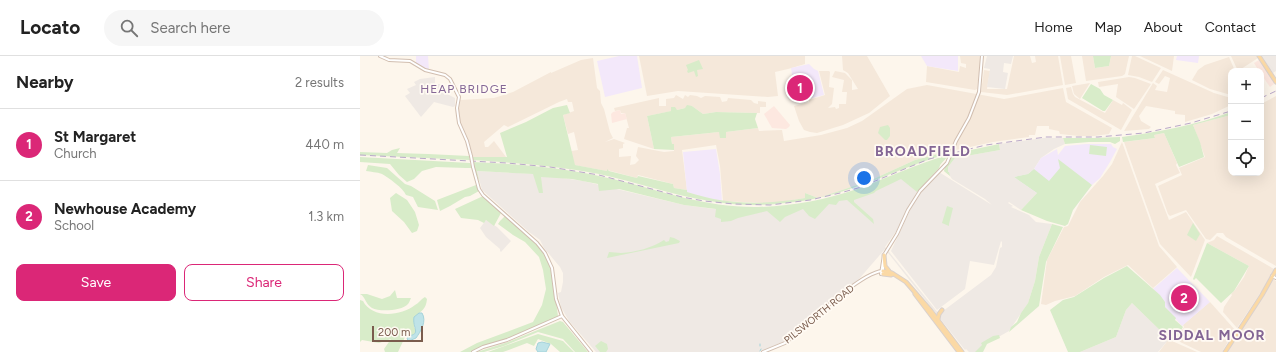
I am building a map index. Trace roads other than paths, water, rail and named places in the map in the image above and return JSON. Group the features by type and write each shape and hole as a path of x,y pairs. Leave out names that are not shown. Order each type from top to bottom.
{"main road":[{"path":"1259,56 1276,82"},
{"path":"883,257 885,266 892,273 905,281 914,291 959,352"},
{"path":"1225,352 1276,270"},
{"path":"882,272 892,273"},
{"path":"914,291 962,352"},
{"path":"939,321 939,314 942,310"},
{"path":"931,311 936,313"}],"street":[{"path":"380,56 389,60 410,61 425,70 448,76 453,83 459,98 457,108 459,123 467,141 479,189 483,195 537,243 545,253 552,268 556,299 562,316 591,352"},
{"path":"882,272 883,257 897,234 908,210 928,182 947,163 968,118 979,92 982,56"},
{"name":"PILSWORTH ROAD","path":"763,352 787,341 859,281 873,274 882,272"},
{"path":"1272,276 1276,278"},
{"path":"473,352 507,340 562,316"}],"water":[{"path":"419,313 422,313 424,319 423,326 416,338 409,341 407,339 408,336 415,334 416,332 414,317"},
{"path":"542,342 550,344 546,352 538,352 536,349 538,343"}],"railway":[{"path":"1264,97 1276,91"},
{"path":"360,155 507,163 550,167 599,175 682,197 704,201 770,205 810,200 840,193 858,188 929,159 986,145 1046,137 1098,137 1144,133 1191,123 1228,112"}],"place":[{"name":"St Margaret","path":"800,88"},
{"name":"Newhouse Academy","path":"1184,298"}],"district":[{"name":"HEAP BRIDGE","path":"464,89"},
{"name":"BROADFIELD","path":"923,151"},
{"name":"SIDDAL MOOR","path":"1212,335"}]}
